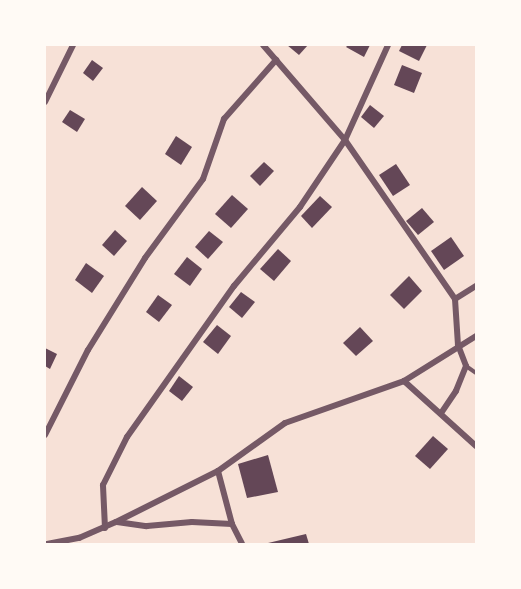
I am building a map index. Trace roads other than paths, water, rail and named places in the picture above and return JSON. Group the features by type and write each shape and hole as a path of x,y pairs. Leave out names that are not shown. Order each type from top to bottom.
{"street":[{"path":"45,102 48,87 73,45"},
{"path":"262,45 345,140 455,299 458,345 466,366 456,391 441,413"},
{"path":"105,528 103,484 127,437 234,286 300,207 345,140 388,45"},
{"path":"45,435 88,350 145,258 203,179 224,119 276,60"},
{"path":"455,299 476,286"},
{"path":"47,544 79,538 105,528 218,471 285,423 404,381 458,345 476,336"},
{"path":"404,381 476,446"},
{"path":"218,471 232,524 242,544"},
{"path":"116,522 147,526 192,522 232,524"}],"lane":[{"path":"466,366 476,372"}]}
